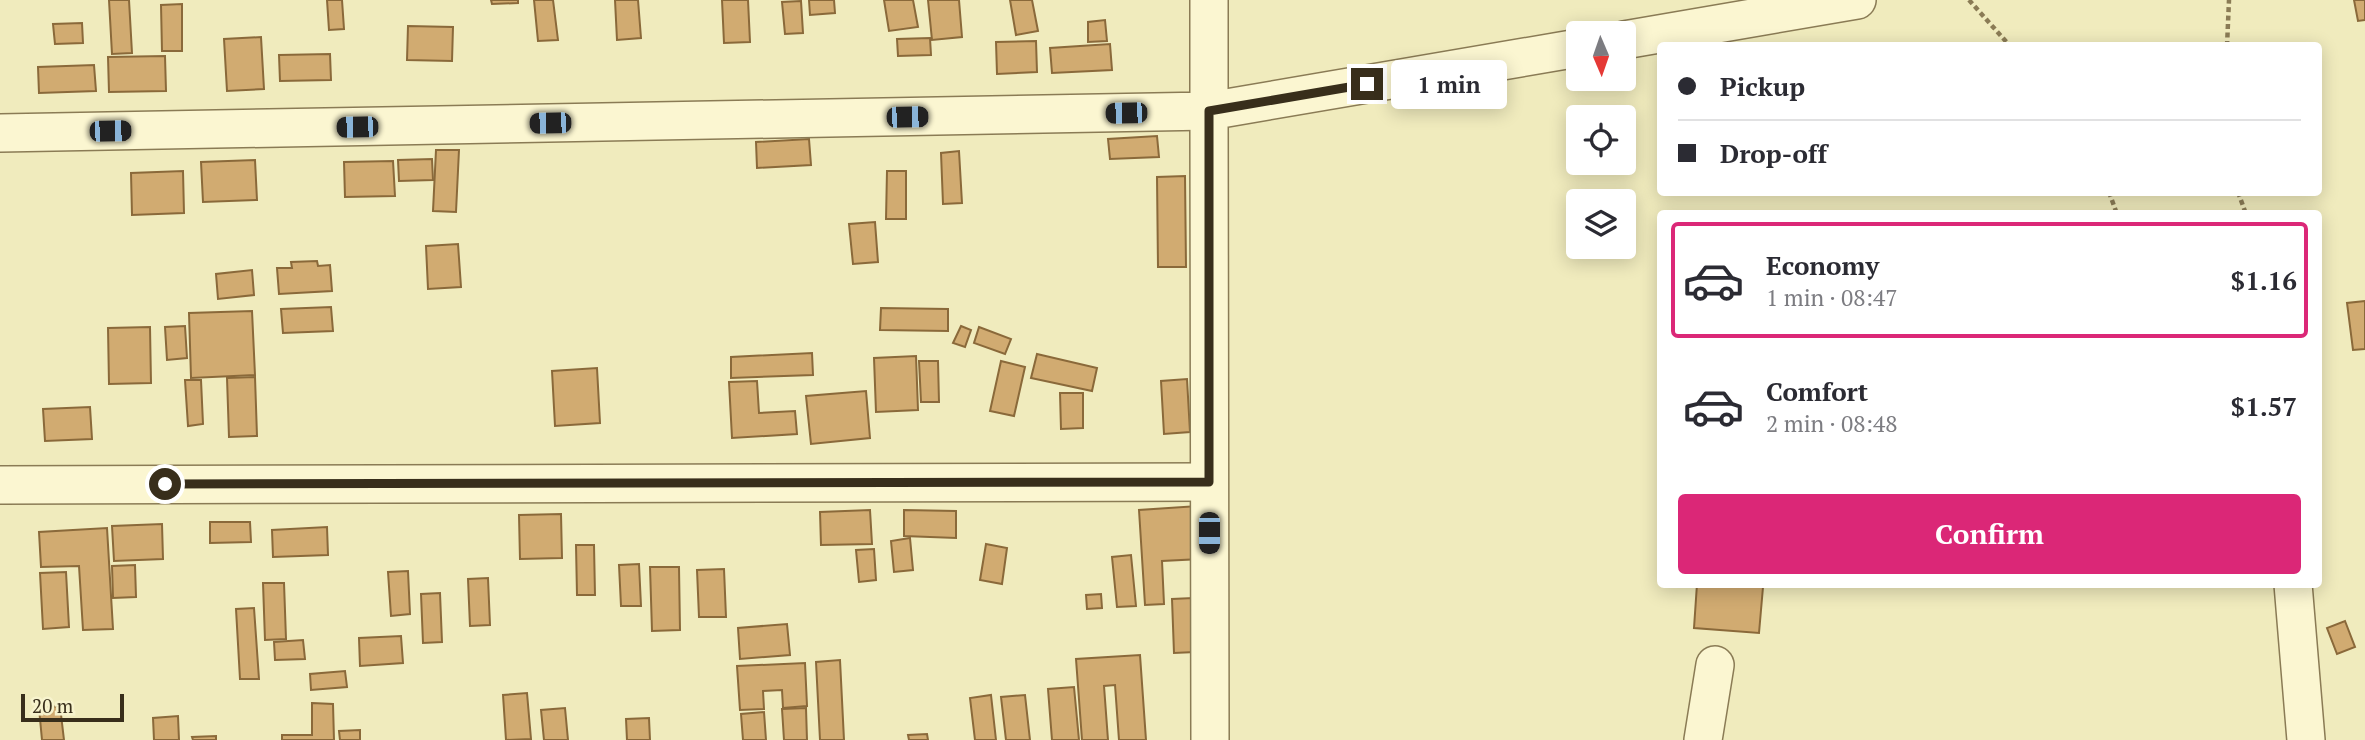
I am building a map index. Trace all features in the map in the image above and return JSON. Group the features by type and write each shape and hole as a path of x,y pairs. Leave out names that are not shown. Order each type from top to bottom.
{"street":[{"path":"1209,0 1210,740"},
{"path":"1636,38 1857,0"},
{"path":"0,133 1209,111 1566,50"},
{"path":"0,485 1209,482"},
{"path":"2293,588 2306,740"},
{"path":"1703,740 1714,665"}],"path":[{"path":"1969,0 2006,42"},
{"path":"2227,42 2229,0"}],"building":[{"path":"109,0 129,0 132,53 112,54"},
{"path":"327,0 342,0 344,29 329,30"},
{"path":"491,0 518,0 518,3 492,4"},
{"path":"534,0 553,0 558,40 538,41"},
{"path":"615,0 638,0 641,38 617,40"},
{"path":"722,0 748,0 750,42 724,43"},
{"path":"809,0 834,0 835,13 810,15"},
{"path":"884,0 913,0 918,27 889,31"},
{"path":"928,0 959,0 962,37 932,40"},
{"path":"1010,0 1032,0 1038,31 1016,35"},
{"path":"2354,0 2365,0 2365,20 2358,21"},
{"path":"801,1 803,33 785,34 782,2"},
{"path":"182,4 182,51 162,51 161,5"},
{"path":"1105,20 1107,41 1088,42 1088,22"},
{"path":"82,23 83,43 55,44 53,24"},
{"path":"408,26 453,27 452,61 407,60"},
{"path":"261,37 264,89 227,91 224,39"},
{"path":"930,38 931,55 898,56 897,39"},
{"path":"1036,41 1037,72 997,74 996,42"},
{"path":"1110,44 1112,70 1052,73 1050,48"},
{"path":"330,54 331,80 280,81 279,55"},
{"path":"165,56 166,91 109,92 108,57"},
{"path":"94,65 96,91 39,93 38,67"},
{"path":"1157,136 1159,157 1110,159 1108,139"},
{"path":"809,139 811,165 757,168 756,142"},
{"path":"436,150 459,150 456,212 433,211"},
{"path":"959,151 962,203 943,204 941,153"},
{"path":"432,159 433,180 399,181 398,160"},
{"path":"255,160 257,200 203,202 201,162"},
{"path":"393,161 395,196 345,197 344,162"},
{"path":"183,171 184,213 132,215 131,173"},
{"path":"887,171 906,171 906,219 886,219"},
{"path":"1185,176 1186,267 1158,267 1157,177"},
{"path":"875,222 878,262 853,264 849,224"},
{"path":"458,244 461,287 428,289 426,246"},
{"path":"317,261 318,266 330,265 332,291 279,294 277,268 292,268 291,262"},
{"path":"252,270 254,295 218,299 216,274"},
{"path":"2365,301 2365,349 2353,350 2347,303"},
{"path":"331,307 333,331 283,333 281,309"},
{"path":"881,308 948,309 948,331 880,330"},
{"path":"252,311 255,375 191,378 189,313"},
{"path":"185,326 187,358 167,360 165,327"},
{"path":"961,326 971,330 965,347 953,343"},
{"path":"150,327 151,383 109,384 108,328"},
{"path":"979,327 1011,339 1005,354 974,343"},
{"path":"812,353 813,375 731,378 731,357"},
{"path":"1037,354 1097,368 1092,391 1031,378"},
{"path":"916,356 918,410 876,412 874,358"},
{"path":"919,361 938,361 939,402 921,402"},
{"path":"1001,361 1025,367 1014,416 990,411"},
{"path":"597,368 600,423 555,426 552,371"},
{"path":"255,377 257,436 229,437 227,378"},
{"path":"1187,379 1190,432 1164,434 1161,381"},
{"path":"185,380 201,380 203,424 188,426"},
{"path":"757,381 759,413 795,411 797,434 732,438 729,382"},
{"path":"866,391 870,438 811,444 806,396"},
{"path":"1060,393 1083,393 1083,428 1061,429"},
{"path":"90,407 92,439 45,441 43,409"},
{"path":"1198,506 1201,559 1162,561 1164,604 1145,605 1139,510"},
{"path":"870,510 872,544 821,545 820,512"},
{"path":"904,510 956,511 956,538 904,536"},
{"path":"561,514 562,558 520,559 519,515"},
{"path":"210,522 250,522 251,542 210,543"},
{"path":"162,524 163,559 114,561 112,526"},
{"path":"327,527 328,555 273,557 272,530"},
{"path":"107,528 113,629 83,630 79,566 41,567 39,532"},
{"path":"910,538 913,570 894,572 891,541"},
{"path":"986,544 1007,548 1002,584 980,580"},
{"path":"576,545 594,545 595,595 577,595"},
{"path":"874,549 876,580 859,582 856,550"},
{"path":"1131,555 1136,606 1117,607 1112,557"},
{"path":"639,564 641,606 621,606 619,565"},
{"path":"135,565 136,597 113,598 112,566"},
{"path":"650,567 679,567 680,630 652,631"},
{"path":"724,569 726,617 699,617 697,570"},
{"path":"408,571 410,614 391,616 388,572"},
{"path":"66,572 69,627 43,629 40,573"},
{"path":"488,578 490,625 470,626 468,579"},
{"path":"263,583 284,583 286,639 265,640"},
{"path":"1697,588 1763,588 1759,633 1694,628"},
{"path":"440,593 442,642 423,643 421,594"},
{"path":"1101,594 1102,608 1087,609 1086,595"},
{"path":"1193,598 1195,652 1174,653 1172,599"},
{"path":"254,608 259,679 240,679 236,609"},
{"path":"2345,621 2355,647 2337,654 2327,628"},
{"path":"787,624 790,655 740,659 738,628"},
{"path":"401,636 403,663 360,666 359,638"},
{"path":"303,640 305,659 275,660 274,642"},
{"path":"1140,655 1146,740 1119,740 1115,685 1104,686 1108,740 1082,740 1076,659"},
{"path":"840,660 844,740 820,740 816,662"},
{"path":"805,663 807,706 783,708 782,690 763,691 764,709 740,710 737,666"},
{"path":"345,671 347,687 311,690 310,674"},
{"path":"1074,687 1079,740 1052,740 1048,689"},
{"path":"527,693 531,739 506,740 503,695"},
{"path":"991,695 996,740 975,740 970,698"},
{"path":"1025,695 1030,740 1006,740 1001,697"},
{"path":"312,703 333,704 334,740 282,740 282,735 312,735"},
{"path":"60,706 64,740 42,740 39,708"},
{"path":"565,708 568,740 544,740 541,710"},
{"path":"806,708 807,740 784,740 782,709"},
{"path":"764,712 766,740 743,740 741,714"},
{"path":"178,716 179,740 154,740 153,718"},
{"path":"649,718 650,740 627,740 626,719"},
{"path":"360,730 360,740 340,740 339,731"},
{"path":"927,734 928,740 909,740 908,735"},
{"path":"216,736 216,740 193,740 192,737"}],"route":[{"path":"165,484 1209,482 1209,111 1367,84"}]}
